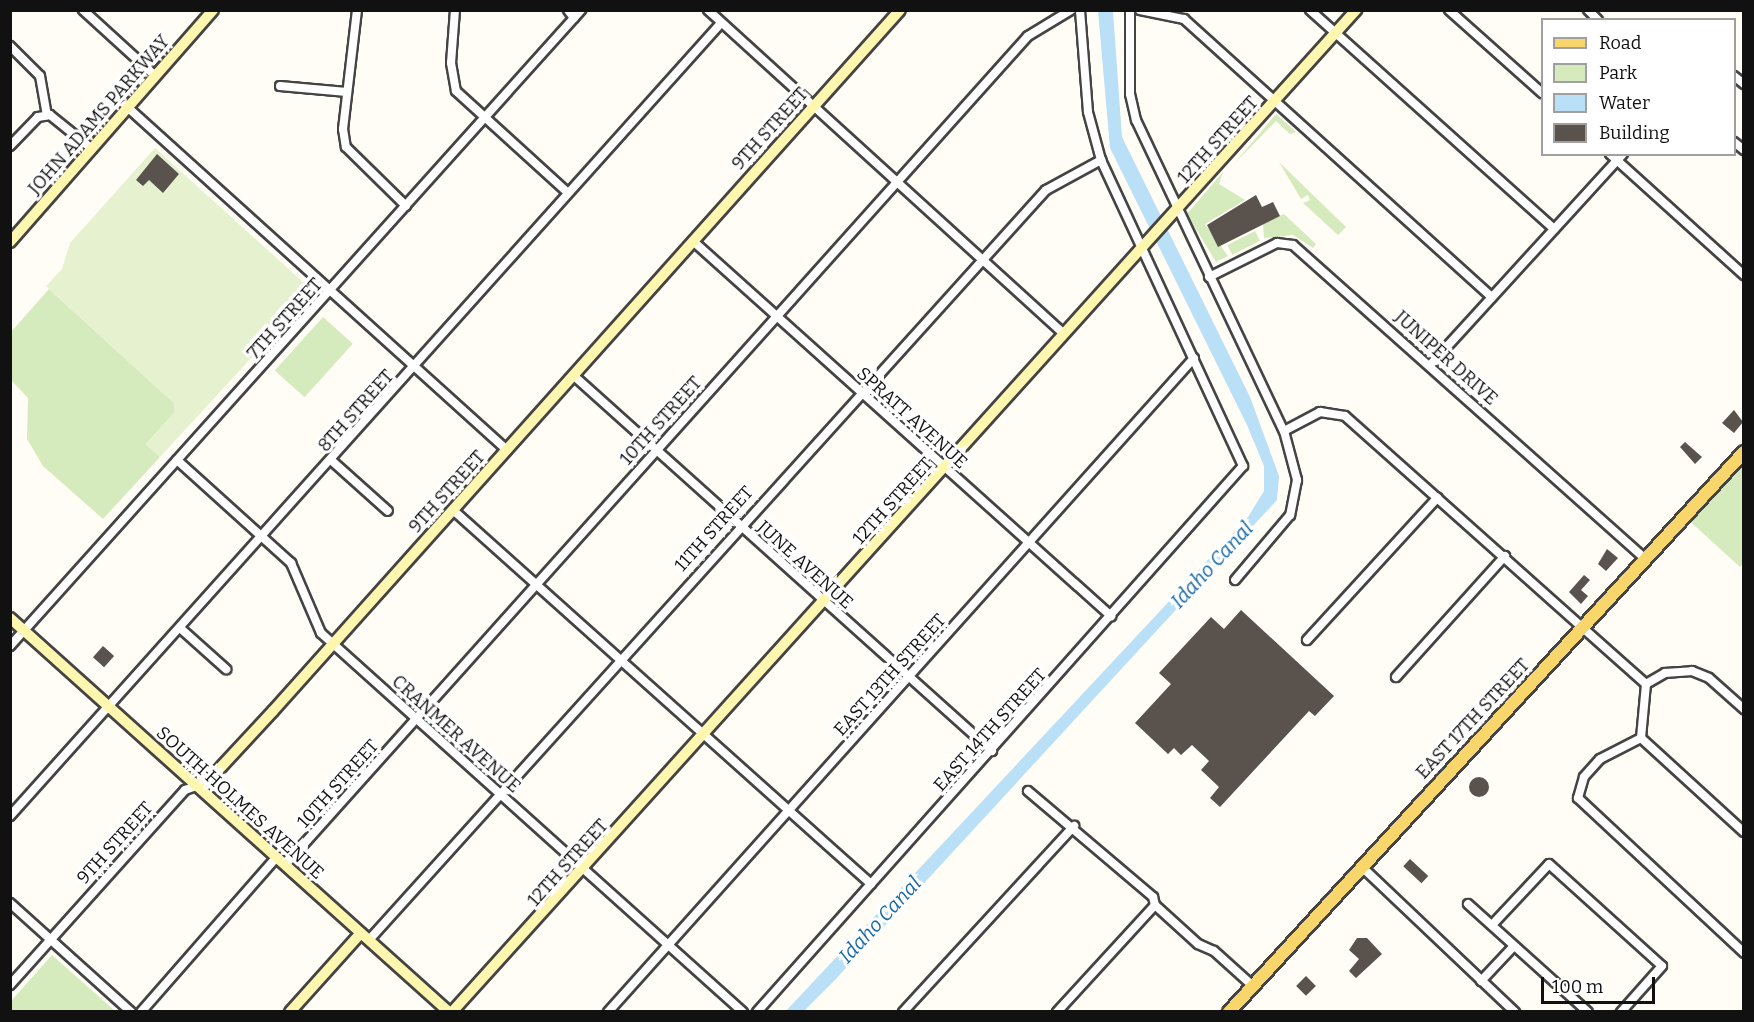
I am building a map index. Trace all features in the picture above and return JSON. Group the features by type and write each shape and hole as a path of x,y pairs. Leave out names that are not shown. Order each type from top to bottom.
{"main road":[{"name":"EAST 17TH STREET","path":"1229,1011 1743,452"}],"street":[{"path":"83,10 153,74"},
{"name":"JOHN ADAMS PARKWAY","path":"10,242 92,149 125,105 213,10"},
{"path":"357,10 347,92 346,147 406,206"},
{"path":"454,10 453,86 484,118 568,193"},
{"path":"568,10 574,18"},
{"name":"7TH STREET","path":"10,646 581,10"},
{"path":"708,10 895,183 1064,334"},
{"name":"9TH STREET","path":"10,985 185,790 209,780 900,10"},
{"name":"10TH STREET","path":"141,1011 280,861 417,720 776,315 1028,36 1071,10"},
{"path":"1080,10 1088,112 1101,160 1194,358"},
{"path":"1130,10 1132,108 1176,210 1284,431 1297,480 1294,501 1281,529 1235,580"},
{"path":"1140,10 1184,19 1492,297"},
{"path":"1310,10 1554,229"},
{"name":"12TH STREET","path":"450,1011 584,870 1356,10"},
{"path":"1449,10 1541,92"},
{"name":"8TH STREET","path":"10,816 415,368 721,23"},
{"path":"10,46 40,76 48,115 92,149"},
{"path":"280,86 347,92"},
{"path":"125,105 507,450"},
{"path":"10,146 38,117 48,115"},
{"path":"10,130 19,138"},
{"path":"1612,156 1743,275"},
{"path":"1432,363 1621,156"},
{"name":"11TH STREET","path":"290,1011 365,936 499,794 860,392 1046,189 1101,160"},
{"name":"SPRATT AVENUE","path":"693,241 1111,616"},
{"name":"JUNIPER DRIVE","path":"1209,277 1277,243 1293,245 1432,363 1645,559"},
{"name":"EAST 14TH STREET","path":"757,1011 992,751 1244,466 1194,358"},
{"name":"EAST 13TH STREET","path":"608,1011 1194,358"},
{"name":"JUNE AVENUE","path":"573,375 992,751"},
{"path":"1284,431 1335,411 1505,556 1646,684"},
{"name":"CRANMER AVENUE","path":"177,460 291,563 314,625 499,794 743,1011"},
{"path":"331,460 388,511"},
{"path":"1307,640 1437,498"},
{"path":"453,510 871,884"},
{"path":"1396,677 1505,556"},
{"name":"SOUTH HOLMES AVENUE","path":"10,618 108,708 450,1011"},
{"path":"180,628 226,669"},
{"path":"1646,684 1665,673 1692,671 1709,678 1743,709"},
{"path":"1641,738 1646,684"},
{"path":"1641,738 1617,745 1584,777 1578,798 1743,953"},
{"path":"1641,738 1743,832"},
{"path":"1029,791 1074,826 1153,897 1155,905 1197,944 1214,951 1253,986"},
{"path":"903,1011 1074,826"},
{"path":"1492,926 1549,864 1662,966 1621,1011"},
{"path":"1362,867 1515,1011"},
{"path":"10,903 131,1011"},
{"path":"1468,904 1588,1011"},
{"path":"1057,1011 1155,905"},
{"path":"1481,981 1514,946"}],"green space":[{"path":"1276,114 1296,132 1290,134 1276,121 1234,164"},
{"path":"155,148 313,291 160,457 146,444 174,413 174,403 46,286 62,269 70,243"},
{"path":"1279,162 1346,227 1338,235 1303,203 1310,200 1308,195 1301,199"},
{"path":"1223,172 1219,184 1245,200 1205,224 1228,256 1216,262 1187,214"},
{"path":"1284,214 1316,244 1313,248 1293,235 1264,238 1263,223"},
{"path":"1255,231 1260,241 1232,255 1227,245"},
{"path":"49,289 174,403 174,413 146,444 160,457 103,519 43,466 27,439 28,398 11,380 11,332"},
{"path":"323,317 353,344 305,397 275,371"},
{"path":"1743,452 1744,563 1740,567 1684,516"},
{"path":"52,955 115,1011 11,1011 11,1001"}],"water":[{"name":"Idaho Canal","path":"1098,11 1113,11 1122,137 1250,397 1279,476 1277,500 833,982 804,1011 785,1012 1248,517 1264,491 1264,466 1247,425 1110,148"}],"building":[{"path":"157,154 179,174 163,193 149,180 143,186 136,180"},
{"path":"1256,195 1262,207 1273,202 1280,216 1218,247 1207,225"},
{"path":"1734,410 1743,422 1734,433 1722,423"},
{"path":"1685,442 1702,457 1695,464 1680,447"},
{"path":"1607,549 1618,558 1606,571 1598,564"},
{"path":"1584,575 1590,580 1581,590 1588,596 1581,604 1569,592"},
{"path":"1241,610 1334,696 1315,716 1309,711 1220,807 1210,798 1219,787 1201,770 1209,761 1192,745 1181,755 1174,748 1168,754 1135,723 1171,684 1159,673 1211,617 1224,629"},
{"path":"103,646 114,656 104,667 93,657"},
{"path":"1479,777 1486,780 1489,787 1486,794 1479,797 1472,794 1469,787 1472,780"},
{"path":"1410,859 1428,876 1421,883 1403,866"},
{"path":"1357,938 1367,938 1382,954 1356,978 1349,971 1359,959 1349,950"},
{"path":"1306,976 1316,986 1306,996 1296,986"}]}
